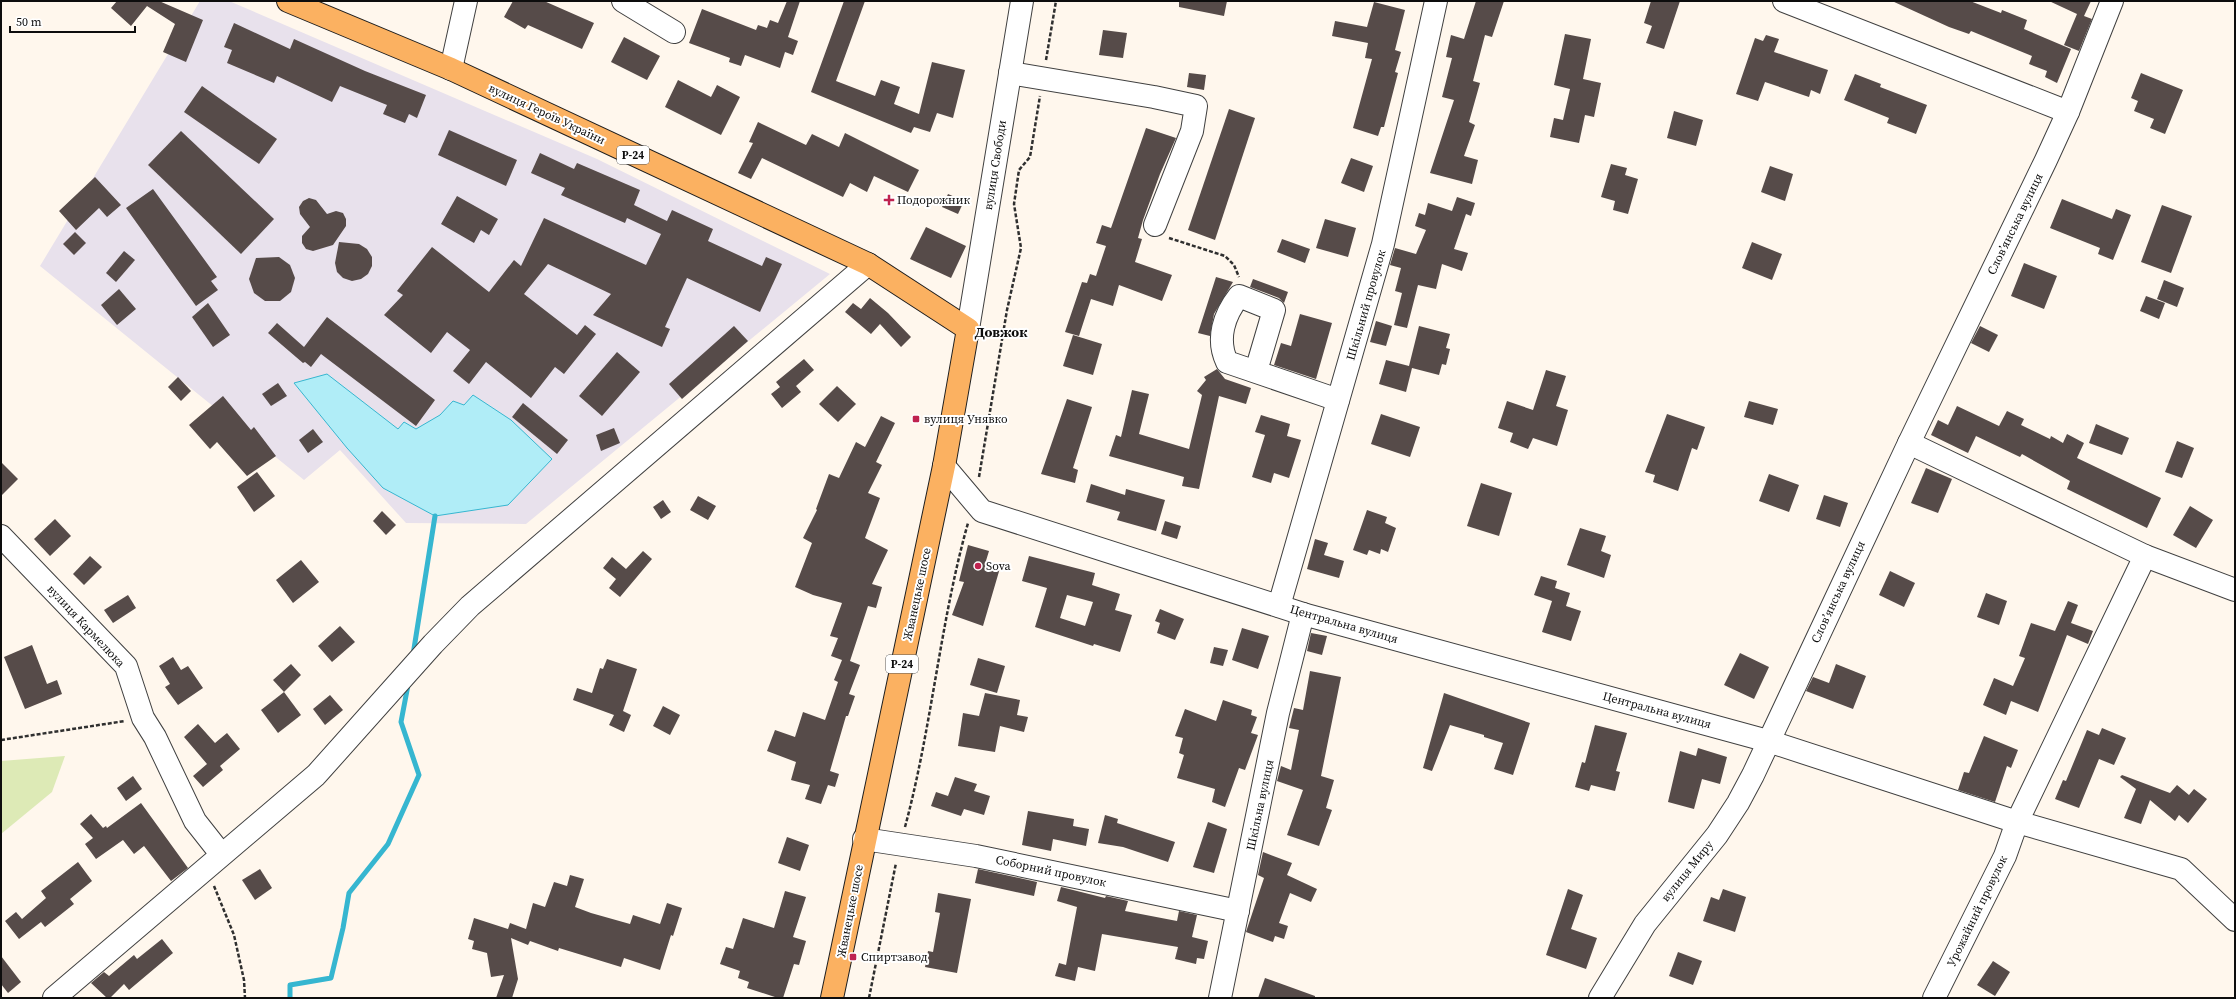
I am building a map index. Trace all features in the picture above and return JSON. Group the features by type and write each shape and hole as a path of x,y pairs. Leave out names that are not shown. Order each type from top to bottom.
{"main road":[{"name":"вулиця Героїв України","path":"288,1 451,69 868,264 968,329"},
{"name":"Жванецьке шосе","path":"832,998 864,839 944,466 968,329"}],"street":[{"path":"451,69 466,1"},
{"path":"623,1 674,32"},
{"name":"вулиця Свободи","path":"968,329 1022,1"},
{"name":"Шкільний провулок","path":"1279,606 1384,244 1436,1"},
{"path":"1784,1 2068,112"},
{"name":"Словʼянська вулиця","path":"1768,741 2068,112 2112,1"},
{"path":"1010,73 1154,97 1196,106 1192,131 1155,225"},
{"path":"54,998 214,860 316,775 380,702 470,606 868,264"},
{"path":"1256,371 1274,310 1239,296 1228,315 1221,336 1222,352 1227,362 1338,400"},
{"path":"1909,444 2146,556 2235,590"},
{"name":"Центральна вулиця","path":"944,466 982,512 1303,614 1768,741 2017,822 2181,869 2235,920"},
{"name":"вулиця Кармелюка","path":"1,536 126,666 143,718 155,737 214,860"},
{"path":"2017,822 2146,556"},
{"name":"Шкільна вулиця","path":"1220,998 1278,713 1303,614"},
{"name":"вулиця Миру","path":"1600,998 1645,924 1717,835 1738,803 1768,741"},
{"name":"Урожайний провулок","path":"1934,998 2005,856 2017,822"},
{"name":"Соборний провулок","path":"864,839 976,856 1238,911"}],"path":[{"path":"1155,225 1158,232 1164,236 1226,256 1234,265 1240,279 1239,296"},
{"path":"1,740 143,718"},
{"path":"214,860 244,980 245,998"}],"shaded area":[{"path":"200,1 229,1 597,159 830,274 526,524 406,523 340,450 304,480 40,266"}],"green space":[{"path":"65,756 52,792 1,834 1,761"}],"water":[{"path":"327,374 398,429 404,422 416,429 440,415 453,401 464,405 473,395 511,420 552,459 508,505 435,516 383,488 347,448 294,383"}],"building":[{"path":"117,1 159,1 203,20 186,62 163,52 175,24 147,6 131,26 111,8"},
{"path":"513,1 544,1 594,23 582,49 528,25 525,29 504,17"},
{"path":"787,1 800,1 788,37 798,41 793,55 785,52 780,68 745,55 741,66 729,62 730,58 689,43 702,9 756,30 758,25 767,28 770,20 778,23"},
{"path":"844,1 865,1 836,81 875,96 881,80 900,87 894,104 919,114 932,62 965,70 953,118 937,113 930,132 914,127 911,133 811,92"},
{"path":"1179,1 1227,1 1224,16 1179,7"},
{"path":"1476,1 1504,1 1492,37 1485,35 1473,81 1480,83 1469,122 1475,125 1464,156 1478,160 1472,184 1430,173 1454,100 1442,97 1452,58 1446,57 1451,35 1464,39"},
{"path":"1651,1 1680,1 1664,49 1646,43 1652,26 1644,23"},
{"path":"1892,1 1970,1 2001,13 2002,10 2027,20 2024,29 2071,49 2057,83 2045,77 2047,71 2029,64 2032,56 1971,31 1969,34 1949,27"},
{"path":"2049,1 2091,1 2084,16 2092,19 2079,51 2064,45 2077,14"},
{"path":"1374,2 1405,10 1395,50 1401,52 1395,72 1398,73 1384,127 1381,127 1378,136 1353,128 1372,59 1365,58 1368,43 1332,36 1335,21 1367,27"},
{"path":"234,23 290,49 294,39 365,71 426,95 417,118 409,114 405,123 383,114 387,105 340,86 332,102 277,76 274,83 227,63 232,50 224,47"},
{"path":"1103,30 1127,33 1123,58 1099,55"},
{"path":"1565,34 1591,39 1583,79 1601,83 1594,117 1585,115 1579,143 1550,137 1554,118 1563,120 1570,89 1554,85"},
{"path":"1766,35 1779,39 1774,52 1828,70 1820,94 1811,90 1809,97 1765,82 1758,101 1736,94 1755,38 1763,41"},
{"path":"624,37 660,56 647,80 611,62"},
{"path":"1189,73 1206,75 1204,90 1187,87"},
{"path":"2141,73 2183,90 2165,134 2150,128 2154,119 2134,111 2138,101 2131,98"},
{"path":"1855,74 1881,84 1880,87 1927,105 1916,134 1887,123 1889,118 1844,100"},
{"path":"678,80 711,97 717,85 740,97 721,135 665,107"},
{"path":"202,86 277,139 259,164 184,112"},
{"path":"1229,109 1255,118 1215,240 1188,230"},
{"path":"1674,111 1703,120 1696,146 1667,138"},
{"path":"758,122 806,145 812,134 839,147 845,133 919,170 908,192 874,176 867,192 850,183 843,197 762,158 751,179 738,173 753,143 749,142"},
{"path":"1146,128 1176,138 1160,174 1143,220 1138,238 1142,239 1135,262 1172,275 1162,301 1119,285 1113,306 1091,299 1079,336 1065,332 1082,282 1087,283 1090,274 1096,276 1106,246 1096,243 1102,225 1111,228"},
{"path":"449,130 517,160 506,186 438,155"},
{"path":"181,131 274,219 241,254 148,165"},
{"path":"540,153 574,169 577,163 640,190 634,205 667,221 672,210 713,229 708,241 762,266 766,257 782,264 760,312 687,278 665,327 670,329 662,347 593,315 611,294 548,264 524,294 577,335 585,325 596,334 564,374 555,367 531,398 486,362 469,384 453,371 470,350 447,332 431,353 384,315 403,295 397,291 432,247 489,292 514,260 521,266 544,218 646,265 661,234 627,218 625,223 561,195 565,188 531,173"},
{"path":"1351,158 1373,166 1364,192 1341,183"},
{"path":"1611,164 1627,168 1625,175 1638,179 1628,214 1613,210 1615,201 1601,197"},
{"path":"1770,166 1793,174 1785,201 1761,192"},
{"path":"95,177 121,205 107,217 99,208 76,230 59,211"},
{"path":"153,189 217,277 211,281 218,290 196,306 126,208"},
{"path":"948,194 964,201 958,214 942,207"},
{"path":"457,196 498,219 489,235 481,230 474,243 441,224"},
{"path":"1457,197 1475,203 1471,216 1466,214 1454,249 1468,253 1462,271 1442,264 1436,289 1418,285 1407,328 1394,325 1402,293 1395,291 1401,268 1390,265 1395,248 1416,254 1426,230 1415,226 1419,213 1425,215 1428,203 1452,211"},
{"path":"309,198 316,200 327,214 336,211 343,213 346,219 346,226 333,245 313,251 306,249 302,243 302,236 310,227 300,214 299,207 303,201"},
{"path":"2062,199 2112,219 2116,209 2131,215 2113,260 2098,254 2100,248 2050,228"},
{"path":"2162,205 2192,216 2171,273 2141,262"},
{"path":"1325,219 1356,228 1348,257 1316,248"},
{"path":"926,227 966,246 951,278 910,259"},
{"path":"75,232 86,243 74,255 63,244"},
{"path":"1282,239 1310,249 1305,263 1277,252"},
{"path":"339,242 359,244 367,249 372,257 372,266 368,274 361,279 352,281 343,278 337,272 335,263"},
{"path":"1752,242 1782,254 1772,280 1742,268"},
{"path":"124,251 135,260 116,282 106,273"},
{"path":"279,257 290,265 295,278 291,292 280,301 265,301 254,293 249,279 256,258"},
{"path":"2024,263 2057,276 2044,309 2011,296"},
{"path":"1216,277 1233,282 1214,314 1210,336 1198,333"},
{"path":"1253,279 1288,292 1284,303 1279,298 1250,287"},
{"path":"2164,280 2184,288 2177,307 2157,299"},
{"path":"119,289 136,309 117,325 101,305"},
{"path":"2146,296 2165,303 2159,319 2140,311"},
{"path":"870,298 888,313 911,337 901,347 880,324 871,334 845,312 853,303 861,309"},
{"path":"208,303 230,335 213,347 192,317"},
{"path":"1300,314 1332,323 1316,379 1274,365 1281,343 1291,346"},
{"path":"327,317 435,400 416,426 321,354 311,367 305,362 303,363 268,333 277,323 304,347"},
{"path":"1376,321 1392,326 1386,346 1370,342"},
{"path":"734,326 748,341 682,399 669,384"},
{"path":"1419,326 1450,334 1446,348 1450,349 1446,365 1442,364 1439,375 1412,368 1406,392 1379,384 1386,360 1409,366"},
{"path":"1980,326 1998,335 1989,352 1971,343"},
{"path":"1073,335 1102,344 1093,375 1063,366"},
{"path":"617,352 640,372 602,416 579,396"},
{"path":"804,359 814,370 796,386 801,392 782,408 771,394 780,387 776,382"},
{"path":"1217,369 1225,379 1251,388 1246,404 1219,396 1199,489 1182,486 1184,477 1109,456 1116,435 1121,437 1132,390 1149,394 1139,434 1189,449 1202,395 1197,391 1206,380 1204,377"},
{"path":"1546,370 1566,376 1556,406 1568,410 1557,446 1533,438 1528,449 1510,442 1513,433 1498,428 1507,401 1533,410"},
{"path":"178,377 191,391 181,401 168,387"},
{"path":"278,383 287,396 271,406 262,394"},
{"path":"837,386 856,404 838,422 819,404"},
{"path":"223,396 251,430 254,427 276,456 247,476 217,442 210,449 189,425"},
{"path":"1067,399 1092,407 1073,468 1078,470 1075,483 1041,474"},
{"path":"1749,401 1778,409 1773,425 1744,417"},
{"path":"523,403 568,440 557,454 512,417"},
{"path":"1957,406 1999,426 2007,411 2024,419 2021,425 2050,439 2051,436 2063,443 2067,434 2084,443 2077,458 2161,498 2147,528 2067,489 2070,481 2022,454 2020,457 1976,436 1968,453 1931,435 1938,420 1948,425"},
{"path":"1381,414 1420,427 1410,457 1371,444"},
{"path":"1667,414 1705,427 1697,450 1692,448 1678,491 1653,482 1655,475 1645,472"},
{"path":"1261,415 1290,424 1287,436 1301,440 1289,478 1274,473 1271,483 1252,477 1265,435 1255,432"},
{"path":"881,416 895,423 876,462 882,465 868,493 880,498 865,538 888,550 872,584 882,587 876,608 868,606 850,661 860,665 849,694 855,696 848,716 846,716 830,771 839,774 835,787 828,785 821,804 805,799 810,785 791,780 796,762 767,751 775,730 795,737 803,712 825,720 838,682 834,680 842,660 831,656 838,638 830,636 842,603 813,595 795,587 812,543 803,538 817,510 816,509 829,474 839,478 856,442 865,447"},
{"path":"2096,424 2129,438 2122,455 2089,443"},
{"path":"614,428 620,443 601,451 596,435"},
{"path":"313,429 323,442 308,453 299,440"},
{"path":"2177,441 2194,448 2182,478 2165,472"},
{"path":"1,462 18,479 1,496"},
{"path":"1926,468 1952,479 1938,513 1911,503"},
{"path":"257,472 275,496 254,512 237,487"},
{"path":"1769,474 1799,485 1789,512 1759,501"},
{"path":"1481,483 1512,493 1499,536 1467,526"},
{"path":"1091,484 1125,495 1126,489 1165,500 1156,531 1117,520 1120,512 1086,502"},
{"path":"1824,495 1848,503 1840,527 1816,519"},
{"path":"698,496 716,506 708,520 690,510"},
{"path":"663,500 671,512 661,519 653,507"},
{"path":"2190,506 2213,520 2196,548 2173,535"},
{"path":"1367,510 1387,517 1385,523 1396,528 1388,552 1381,549 1380,554 1369,550 1367,555 1353,550"},
{"path":"382,511 396,525 386,535 373,521"},
{"path":"55,519 71,536 50,556 34,539"},
{"path":"1165,521 1181,526 1177,539 1161,534"},
{"path":"1580,528 1606,536 1601,551 1611,555 1604,578 1567,565"},
{"path":"1315,539 1328,543 1324,555 1344,561 1339,578 1307,569"},
{"path":"968,545 989,551 985,564 1000,568 983,626 952,615 964,582 959,581"},
{"path":"643,551 652,559 620,597 609,588 616,579 603,568 612,557 626,569"},
{"path":"90,556 102,567 84,585 73,574"},
{"path":"1029,556 1095,573 1092,585 1120,594 1115,610 1132,615 1120,652 1094,644 1093,646 1035,627 1047,588 1022,581","holes":["1067,595 1093,602 1085,626 1060,618"]},
{"path":"301,560 319,582 293,603 276,580"},
{"path":"1890,571 1915,583 1904,607 1879,595"},
{"path":"1541,576 1557,581 1555,588 1570,593 1566,606 1581,611 1571,641 1542,632 1552,601 1534,595"},
{"path":"1986,593 2007,601 1999,625 1977,617"},
{"path":"128,595 136,608 113,623 104,610"},
{"path":"2068,601 2078,605 2071,623 2093,631 2088,644 2067,635 2038,712 2011,701 2006,715 1983,705 1994,678 2013,686 2025,658 2019,656 2031,623 2055,631"},
{"path":"1160,609 1184,619 1175,640 1157,633 1160,623 1155,621"},
{"path":"340,626 355,642 332,662 318,646"},
{"path":"1242,628 1269,636 1258,669 1232,660"},
{"path":"1311,633 1327,636 1322,655 1307,651"},
{"path":"32,645 47,684 57,680 62,694 25,709 4,657"},
{"path":"1214,647 1228,650 1223,666 1210,663"},
{"path":"1740,653 1769,667 1754,699 1724,685"},
{"path":"173,657 181,670 188,666 203,688 178,705 165,687 170,684 159,666"},
{"path":"978,658 1005,666 997,693 970,685"},
{"path":"607,659 637,669 623,711 631,715 624,732 609,725 614,715 573,700 577,688 592,693 600,668 603,669"},
{"path":"291,664 301,675 284,692 273,680"},
{"path":"1836,664 1866,676 1853,709 1806,691 1813,677 1829,683"},
{"path":"1310,671 1341,677 1321,776 1334,780 1326,808 1332,810 1319,846 1287,835 1303,790 1277,781 1281,766 1291,770 1299,730 1289,728 1294,708 1303,710"},
{"path":"284,692 301,715 278,733 261,710"},
{"path":"985,693 1020,700 1017,715 1028,717 1024,732 1000,726 995,752 958,746 963,713 979,716"},
{"path":"1444,693 1530,723 1513,775 1494,769 1503,743 1484,737 1484,735 1450,725 1432,771 1423,768"},
{"path":"330,695 343,710 325,725 313,709"},
{"path":"1223,700 1252,710 1251,715 1257,717 1251,733 1258,735 1245,770 1239,768 1225,807 1212,802 1215,789 1177,778 1184,755 1179,753 1183,738 1175,736 1185,709 1216,721"},
{"path":"663,706 680,715 670,735 653,726"},
{"path":"198,724 215,743 227,733 240,749 220,766 223,770 203,787 193,776 207,764 184,737"},
{"path":"1595,725 1627,733 1616,771 1620,772 1615,791 1591,785 1589,791 1575,787 1582,762 1585,763"},
{"path":"2102,728 2126,738 2114,765 2099,759 2079,808 2055,799 2063,780 2066,781 2087,730 2099,735"},
{"path":"1984,736 2018,750 2011,768 2007,766 1995,802 1958,790 1964,772 1969,773"},
{"path":"1698,748 1727,757 1720,784 1702,779 1694,809 1668,802 1680,751 1696,756"},
{"path":"2122,775 2170,793 2177,785 2189,795 2194,789 2207,799 2188,823 2179,815 2175,821 2150,800 2141,824 2124,818 2136,789 2120,777"},
{"path":"133,776 142,789 126,801 117,788"},
{"path":"955,777 977,784 974,791 990,796 984,815 964,809 961,816 931,806 936,792 948,796"},
{"path":"141,803 188,868 171,881 144,846 134,854 123,840 96,859 85,844 93,838 80,824 91,814 103,828 106,826 107,828"},
{"path":"1028,811 1074,819 1073,826 1089,829 1086,846 1053,839 1051,851 1022,845"},
{"path":"1105,815 1118,819 1117,823 1175,842 1168,862 1123,847 1098,843"},
{"path":"1208,822 1227,829 1214,873 1193,867"},
{"path":"787,837 809,845 800,871 778,863"},
{"path":"1263,852 1292,863 1287,875 1317,889 1311,902 1290,893 1279,923 1288,926 1284,939 1275,936 1273,942 1246,932 1264,878 1258,875"},
{"path":"78,862 92,881 70,899 74,904 45,927 41,922 19,939 5,921 16,912 22,919 46,898 41,891"},
{"path":"260,869 272,888 255,900 242,880"},
{"path":"978,869 1037,882 1034,896 975,883"},
{"path":"570,875 584,879 575,907 591,913 630,924 633,915 660,924 667,903 682,908 673,936 671,935 660,970 624,958 621,967 559,948 558,951 530,941 528,945 511,938 518,979 512,998 496,998 504,975 491,977 487,953 472,949 474,941 468,939 474,918 508,929 510,923 526,929 533,903 545,907 554,882 567,886"},
{"path":"1061,887 1105,898 1106,896 1128,901 1125,911 1177,921 1179,911 1197,915 1192,937 1208,941 1204,959 1197,958 1196,964 1175,959 1178,947 1102,934 1095,971 1078,967 1075,981 1055,976 1059,963 1066,965 1077,907 1057,901"},
{"path":"1568,889 1583,895 1571,929 1597,938 1586,969 1546,955"},
{"path":"1723,889 1746,897 1735,932 1703,921 1711,897 1719,900"},
{"path":"785,891 806,897 793,937 806,941 799,965 794,964 783,998 778,998 747,988 749,982 738,978 740,971 720,964 726,947 733,949 743,918 774,928"},
{"path":"938,893 971,899 957,973 925,967 928,951 933,952 940,913 935,912"},
{"path":"162,939 173,953 129,990 124,984 110,998 107,998 91,983 104,972 109,976 134,955 137,959"},
{"path":"1678,952 1702,961 1693,985 1669,976"},
{"path":"1,956 21,982 8,993 1,984"},
{"path":"1993,961 2010,972 1995,996 1977,985"},
{"path":"1265,978 1315,996 1315,998 1258,998"}],"waterway":[{"path":"413,655 435,516"},
{"path":"290,998 290,985 331,978 343,928 349,893 388,844 419,775 401,722 408,685"}],"place":[{"name":"Подорожник","path":"889,200"},
{"name":"вулиця Унявко","path":"916,419"},
{"name":"Sova","path":"978,566"},
{"name":"Спиртзавод","path":"853,957"}],"district":[{"name":"Довжок","path":"1001,332"}]}
